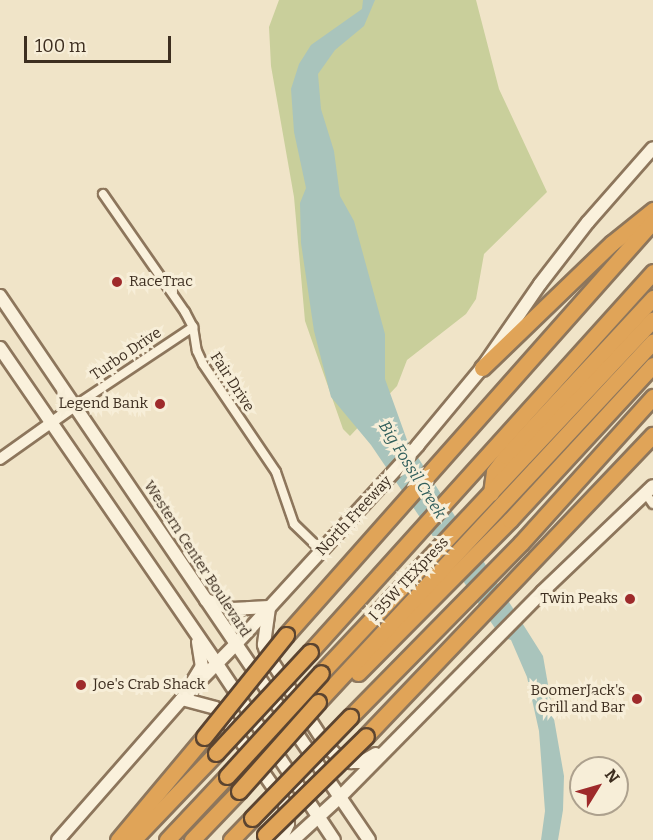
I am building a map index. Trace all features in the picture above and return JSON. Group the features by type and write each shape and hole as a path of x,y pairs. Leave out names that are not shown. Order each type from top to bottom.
{"highway":[{"path":"482,368 612,243 653,210"},
{"path":"118,840 286,635 653,221"},
{"path":"133,840 310,652 471,471 653,273"},
{"path":"491,493 494,472 506,456 653,298"},
{"name":"I 35W TEXpress","path":"166,840 653,319"},
{"name":"I 35W TEXpress","path":"429,593 499,507 653,341"},
{"path":"192,840 318,702 337,693 429,593 510,520 653,365"},
{"path":"231,840 521,543 653,397"},
{"path":"262,837 366,736 653,435"}],"main road":[{"name":"North Freeway","path":"58,840 182,699 236,645 440,419 482,368 540,284 588,222 653,148"},
{"name":"Western Center Boulevard","path":"0,296 369,840"},
{"path":"0,348 319,814 334,840"},
{"path":"293,840 341,796 542,592 650,494"},
{"path":"206,600 232,609 269,607 264,645 267,654 326,746 344,759 362,762 394,743"},
{"path":"195,632 201,649 202,666 182,699 215,708 229,724 285,804 288,824 281,840"}],"street":[{"name":"Fair Drive","path":"103,194 185,312 193,327 197,351 203,364 276,472 294,524 322,551"},
{"name":"Turbo Drive","path":"76,405 193,327"},
{"path":"0,459 76,405"}],"green space":[{"path":"279,0 476,0 499,89 547,192 484,254 476,299 466,314 407,360 397,386 350,436 343,429 305,321 294,197 271,66 269,27"}],"water":[{"name":"Big Fossil Creek","path":"363,0 375,0 364,26 335,50 318,74 321,109 334,151 340,196 354,221 385,334 385,379 407,440 543,656 564,776 563,810 558,840 541,840 545,811 539,731 527,677 511,640 501,637 371,445 331,397 314,331 301,243 300,203 306,188 294,132 291,89 299,64 311,45 362,9"}],"place":[{"name":"RaceTrac","path":"117,282"},
{"name":"Legend Bank","path":"160,404"},
{"name":"Twin Peaks","path":"630,599"},
{"name":"Joe's Crab Shack","path":"81,685"},
{"name":"BoomerJack's Grill and Bar","path":"637,699"}]}
